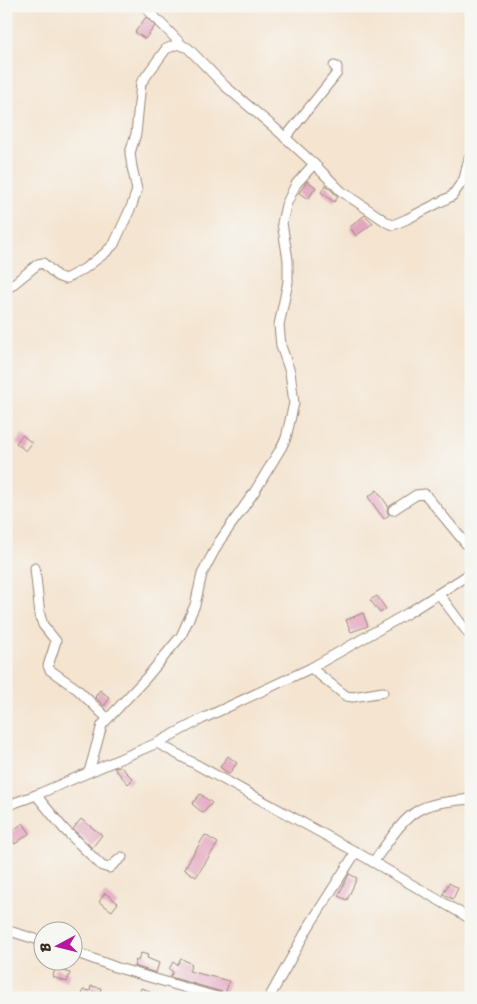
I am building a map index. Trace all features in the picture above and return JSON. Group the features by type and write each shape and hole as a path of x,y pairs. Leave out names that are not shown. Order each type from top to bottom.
{"street":[{"path":"146,6 182,45 188,48 225,86 314,164 340,191 388,223 393,225 452,196 464,179 468,158 471,155"},
{"path":"6,290 38,264 44,263 57,276 65,279 84,269 114,244 137,190 130,153 136,134 141,83 166,49 173,45 182,45"},
{"path":"285,138 337,72 337,67 334,66"},
{"path":"89,772 102,725 147,677 181,636 195,605 202,574 219,542 255,491 282,448 286,438 294,403 290,372 281,346 279,325 288,282 288,260 282,223 286,205 296,184 314,164"},
{"path":"393,510 420,493 425,494 471,550"},
{"path":"36,568 40,615 43,625 56,641 48,666 50,670 78,690 107,718"},
{"path":"6,806 157,743 202,719 311,668 440,594 471,573"},
{"path":"440,594 471,637"},
{"path":"311,668 346,696 353,697 383,692"},
{"path":"157,743 356,852 471,919"},
{"path":"36,795 64,829 102,866 109,868 122,857"},
{"path":"373,862 403,823 418,810 449,801 471,799"},
{"path":"269,998 309,926 356,852"},
{"path":"6,930 32,938"},
{"path":"82,955 115,967 220,998"}],"building":[{"path":"146,17 155,26 145,39 135,32"},
{"path":"307,181 316,187 308,199 299,193"},
{"path":"326,185 338,197 334,202 321,192"},
{"path":"365,215 373,223 356,236 350,227"},
{"path":"22,435 32,443 26,451 16,443"},
{"path":"377,490 388,506 387,511 389,515 384,519 368,497"},
{"path":"377,596 386,609 380,613 370,600"},
{"path":"363,613 368,626 351,632 346,620"},
{"path":"100,690 110,698 104,706 95,697"},
{"path":"228,756 237,763 229,774 220,767"},
{"path":"120,766 133,779 128,784 114,768"},
{"path":"200,794 212,803 203,813 192,804"},
{"path":"81,819 102,835 92,848 73,829"},
{"path":"23,823 30,833 15,844 8,834"},
{"path":"205,835 218,843 196,877 184,869"},
{"path":"349,874 357,878 347,900 338,896"},
{"path":"449,883 458,888 453,899 443,894"},
{"path":"105,893 118,903 112,911 99,902"},
{"path":"141,953 148,955 147,958 159,963 156,973 134,966"},
{"path":"181,958 192,965 189,971 229,981 225,995 222,992 170,977 173,972 169,969 173,962 177,965"},
{"path":"54,972 70,973 67,982 53,977"},
{"path":"91,986 101,988 99,998 82,998 83,990 90,991"},
{"path":"141,988 150,991 147,998 138,998"}]}
